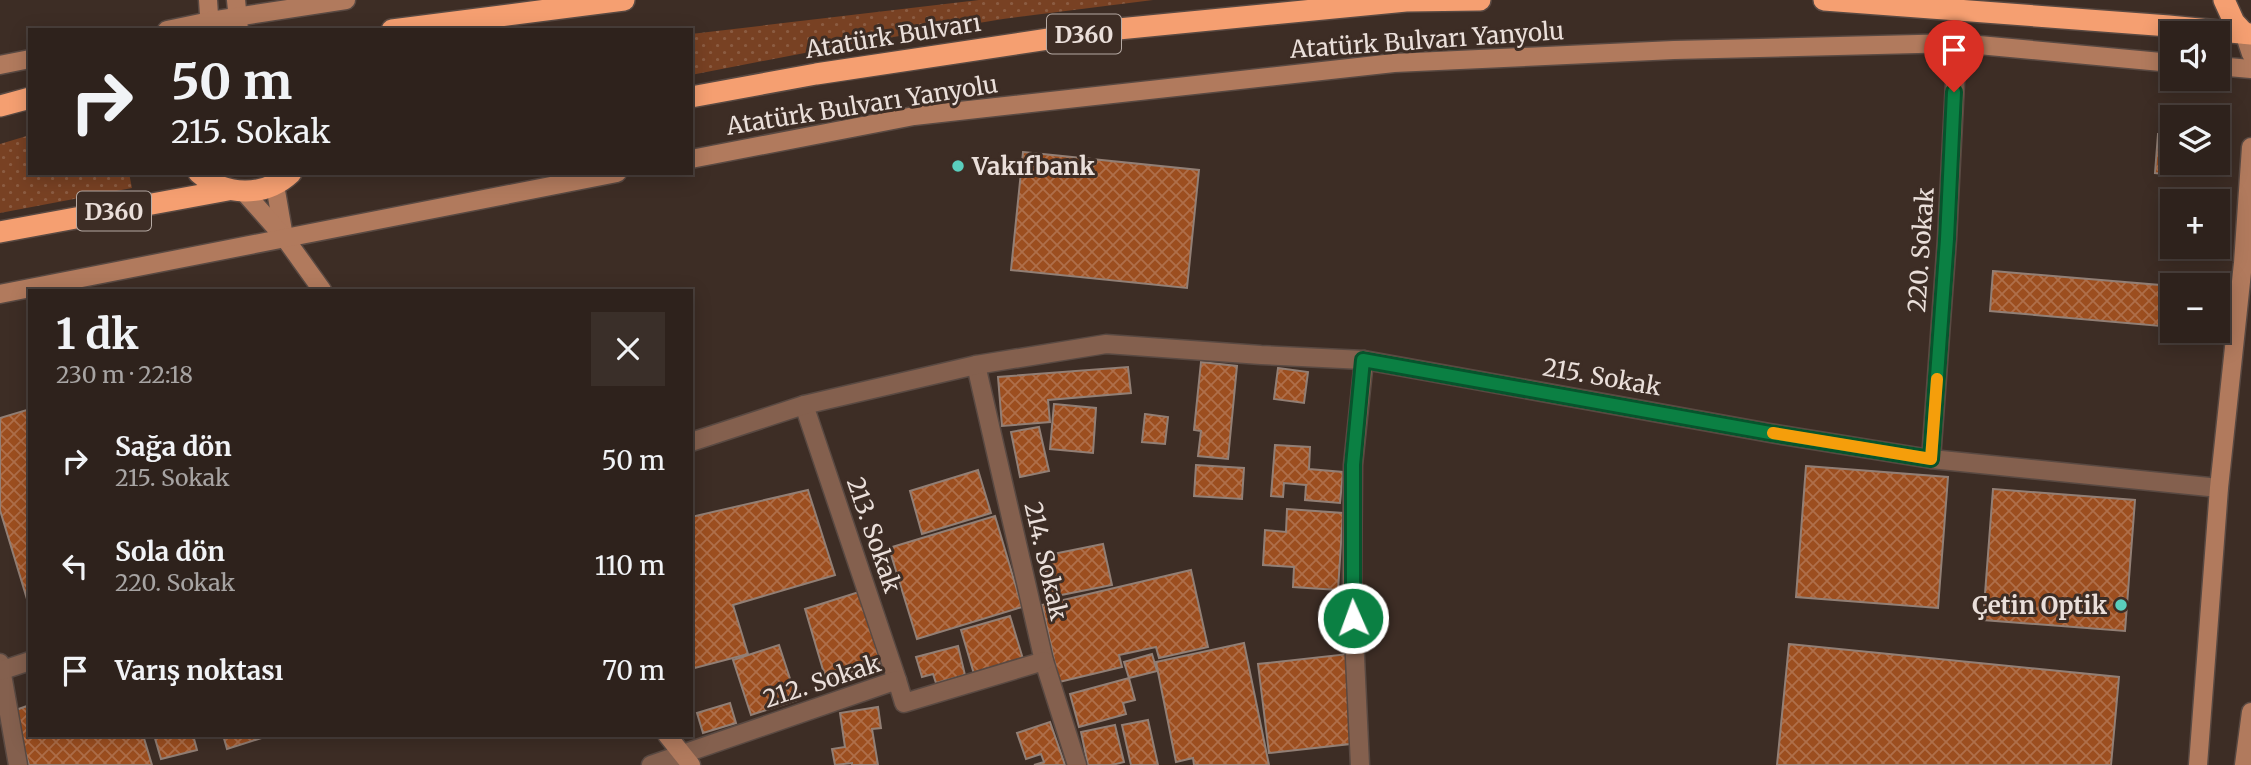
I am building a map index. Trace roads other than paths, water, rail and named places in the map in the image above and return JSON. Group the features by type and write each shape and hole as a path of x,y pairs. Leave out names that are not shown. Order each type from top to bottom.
{"highway":[{"path":"403,28 534,5 624,0"},
{"name":"Atatürk Bulvarı","path":"693,97 816,74 1108,30 1406,1 1480,0"},
{"path":"1824,0 2247,34"},
{"path":"2224,0 2234,22 2247,34"},
{"path":"0,106 28,99"},
{"path":"201,175 209,182 236,191"},
{"name":"D360","path":"0,232 236,191 289,177"}],"street":[{"path":"208,0 210,25"},
{"path":"184,28 210,25 238,15 346,0"},
{"path":"2247,34 2251,54"},
{"name":"Atatürk Bulvarı Yanyolu","path":"693,159 914,116 1394,62 1674,50 1957,43 2160,62"},
{"name":"220. Sokak","path":"1931,459 1947,239 1957,43"},
{"path":"0,65 28,59"},
{"path":"2230,67 2251,69"},
{"path":"2198,765 2219,488 2251,147"},
{"path":"0,294 607,175"},
{"path":"284,237 289,177"},
{"path":"236,191 284,237 321,289"},
{"name":"215. Sokak","path":"693,441 804,405 976,365 1106,344 1363,360 1931,459 2219,488"},
{"path":"1360,765 1352,593 1353,465 1363,360"},
{"name":"214. Sokak","path":"976,365 1044,661 1077,765"},
{"name":"213. Sokak","path":"804,405 897,680"},
{"path":"18,765 1,668 28,661"},
{"name":"212. Sokak","path":"652,765 687,760 897,680 904,703 1044,661"},
{"path":"2244,765 2251,712"},
{"path":"669,737 687,760"}],"place":[{"name":"Vakıfbank","path":"958,166"},
{"name":"Çetin Optik","path":"2121,605"}]}
